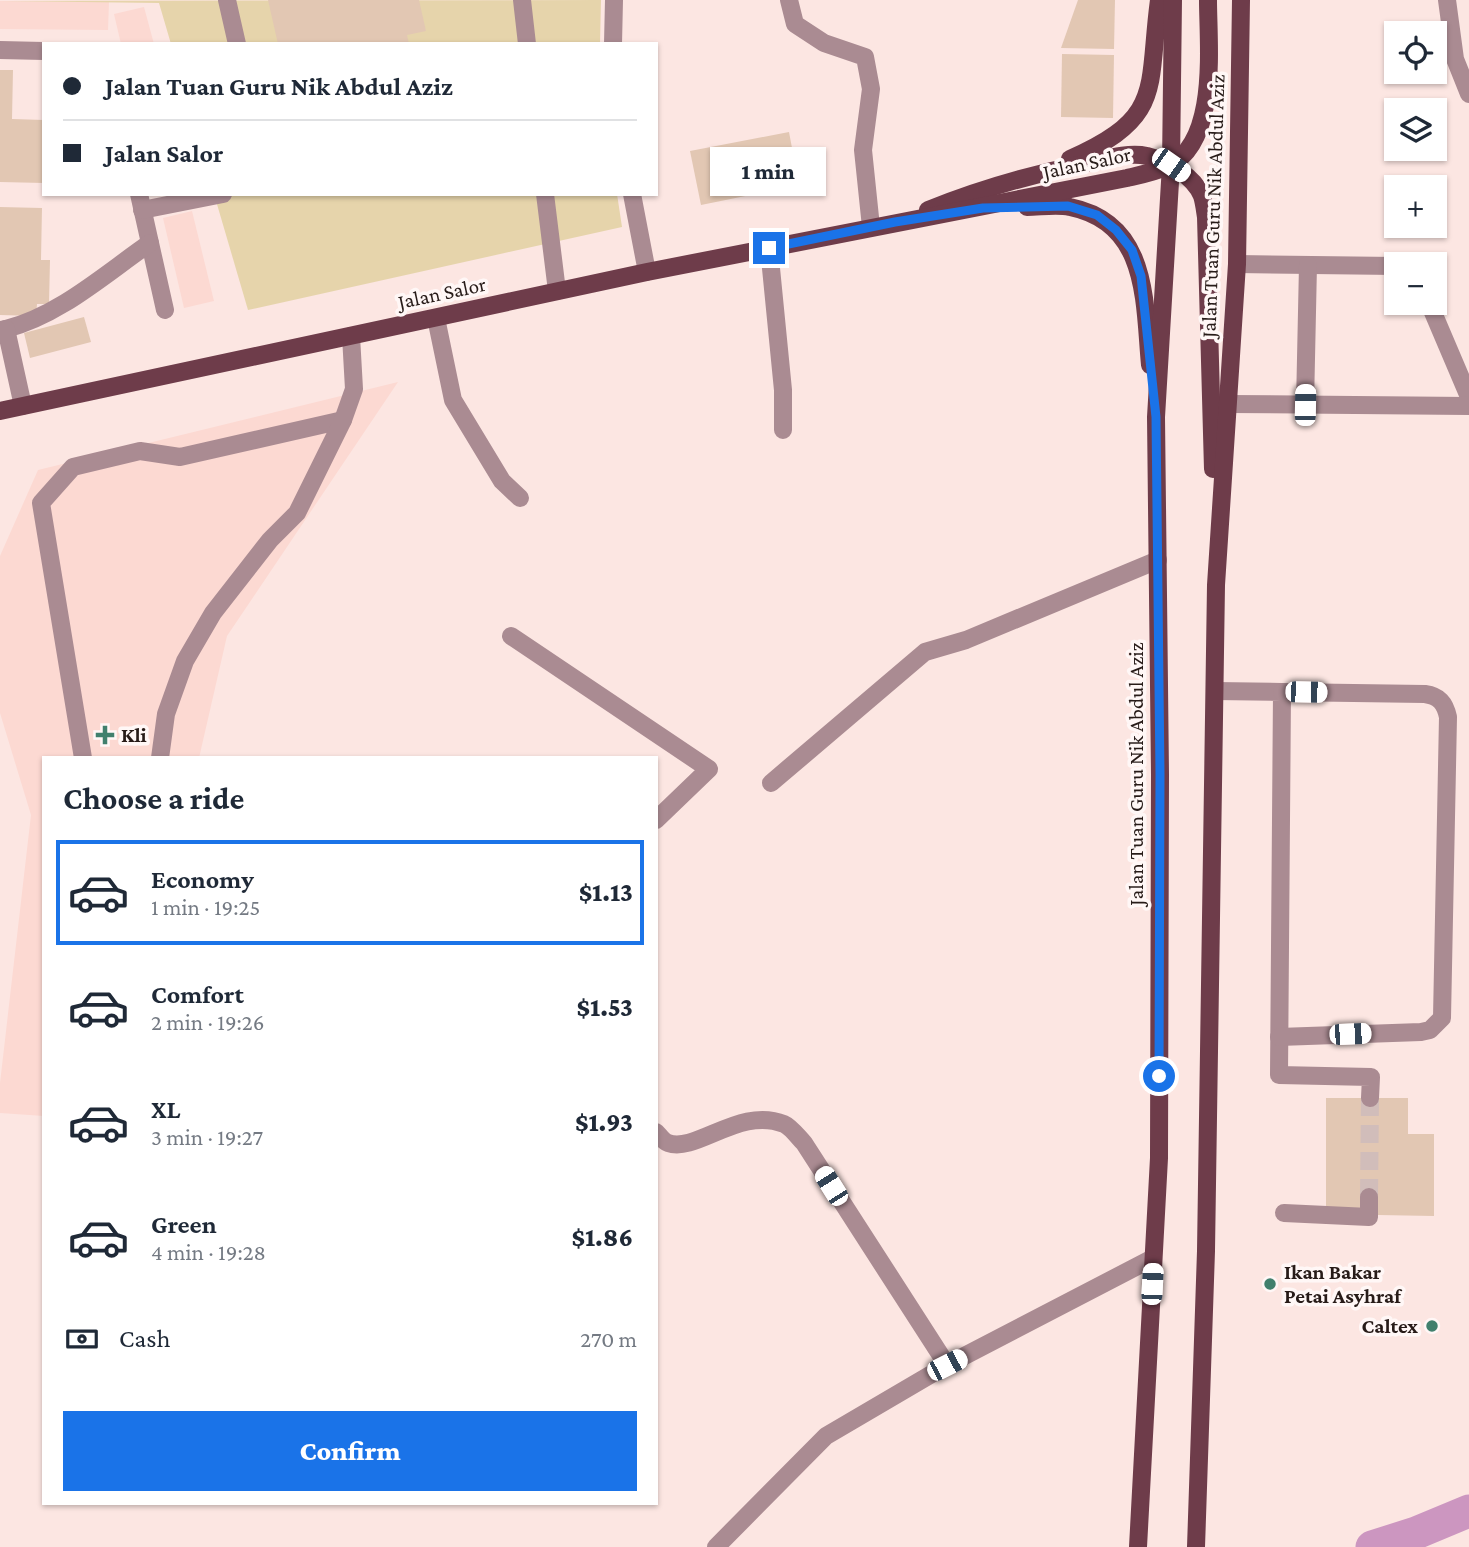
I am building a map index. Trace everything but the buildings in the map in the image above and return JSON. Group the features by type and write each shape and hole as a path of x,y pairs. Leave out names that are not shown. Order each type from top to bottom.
{"main road":[{"path":"1038,173 1100,146 1125,127 1143,107 1152,77 1158,0"},
{"name":"Jalan Tuan Guru Nik Abdul Aziz","path":"1138,1547 1159,1131 1160,774 1156,417 1171,165 1173,0"},
{"path":"1208,0 1208,95 1202,123 1191,145 1171,165 1190,179 1202,195 1206,217 1216,585"},
{"name":"Jalan Tuan Guru Nik Abdul Aziz","path":"1196,1547 1206,1251 1216,585 1237,264 1241,0"},
{"name":"Jalan Salor","path":"895,222 979,189 1038,173 1126,155 1146,156 1171,165"},
{"name":"Jalan Salor","path":"0,411 647,272 1126,178 1171,165"},
{"path":"983,208 1068,206 1097,215 1116,230 1132,250 1141,276 1156,417"}],"street":[{"path":"227,0 237,42"},
{"path":"522,0 527,42"},
{"path":"613,42 614,0"},
{"path":"789,0 795,24 824,43 865,57 871,89 863,150 871,227"},
{"path":"1447,0 1455,59 1469,94"},
{"path":"0,50 42,51"},
{"path":"165,310 141,202 202,196"},
{"path":"545,196 557,291"},
{"path":"632,196 647,272"},
{"path":"23,407 3,329 28,323 53,310 150,243"},
{"path":"769,248 783,390 783,430"},
{"path":"1237,264 1384,266"},
{"path":"1305,405 1308,265"},
{"path":"1434,315 1469,397"},
{"path":"436,318 453,400 502,481 520,498"},
{"path":"160,756 166,715 185,660 213,613 270,540 297,513 343,420 354,389 351,336"},
{"path":"1228,404 1469,406"},
{"path":"83,756 41,503 73,467 140,451 180,457 343,420"},
{"path":"771,783 925,652 966,640 1158,560"},
{"path":"511,636 709,769 658,818"},
{"path":"1215,691 1434,695 1442,701 1448,717 1442,1018 1430,1030 1421,1032 1279,1037"},
{"path":"1282,692 1279,1075 1371,1077 1370,1098"},
{"path":"658,1134 665,1142 682,1145 724,1128 757,1119 785,1125 804,1143 947,1365"},
{"path":"1284,1213 1369,1217 1369,1197"},
{"path":"716,1547 827,1436 947,1365 1153,1258"}],"shaded area":[{"path":"601,0 600,42 170,42 159,3 0,1"},
{"path":"0,1 109,2 108,30 0,29"},
{"path":"144,7 153,42 121,42 114,14"},
{"path":"215,196 617,196 622,227 248,310"},
{"path":"192,211 214,301 184,308 163,218"},
{"name":"Kli","path":"398,382 227,636 199,756 42,756 42,1116 0,1113 0,1083 31,815 0,713 0,556 38,470"}],"waterway":[{"path":"1372,1547 1416,1533 1469,1511"}],"tunnel":[{"path":"1369,1197 1370,1098"}],"place":[{"name":"Kli","path":"105,735"},
{"name":"Ikan Bakar Petai Asyhraf","path":"1270,1284"},
{"name":"Caltex","path":"1432,1326"}],"route":[{"path":"769,248 895,222 983,208 1068,206 1097,215 1116,230 1132,250 1141,276 1156,417 1160,774 1159,1076"}]}
